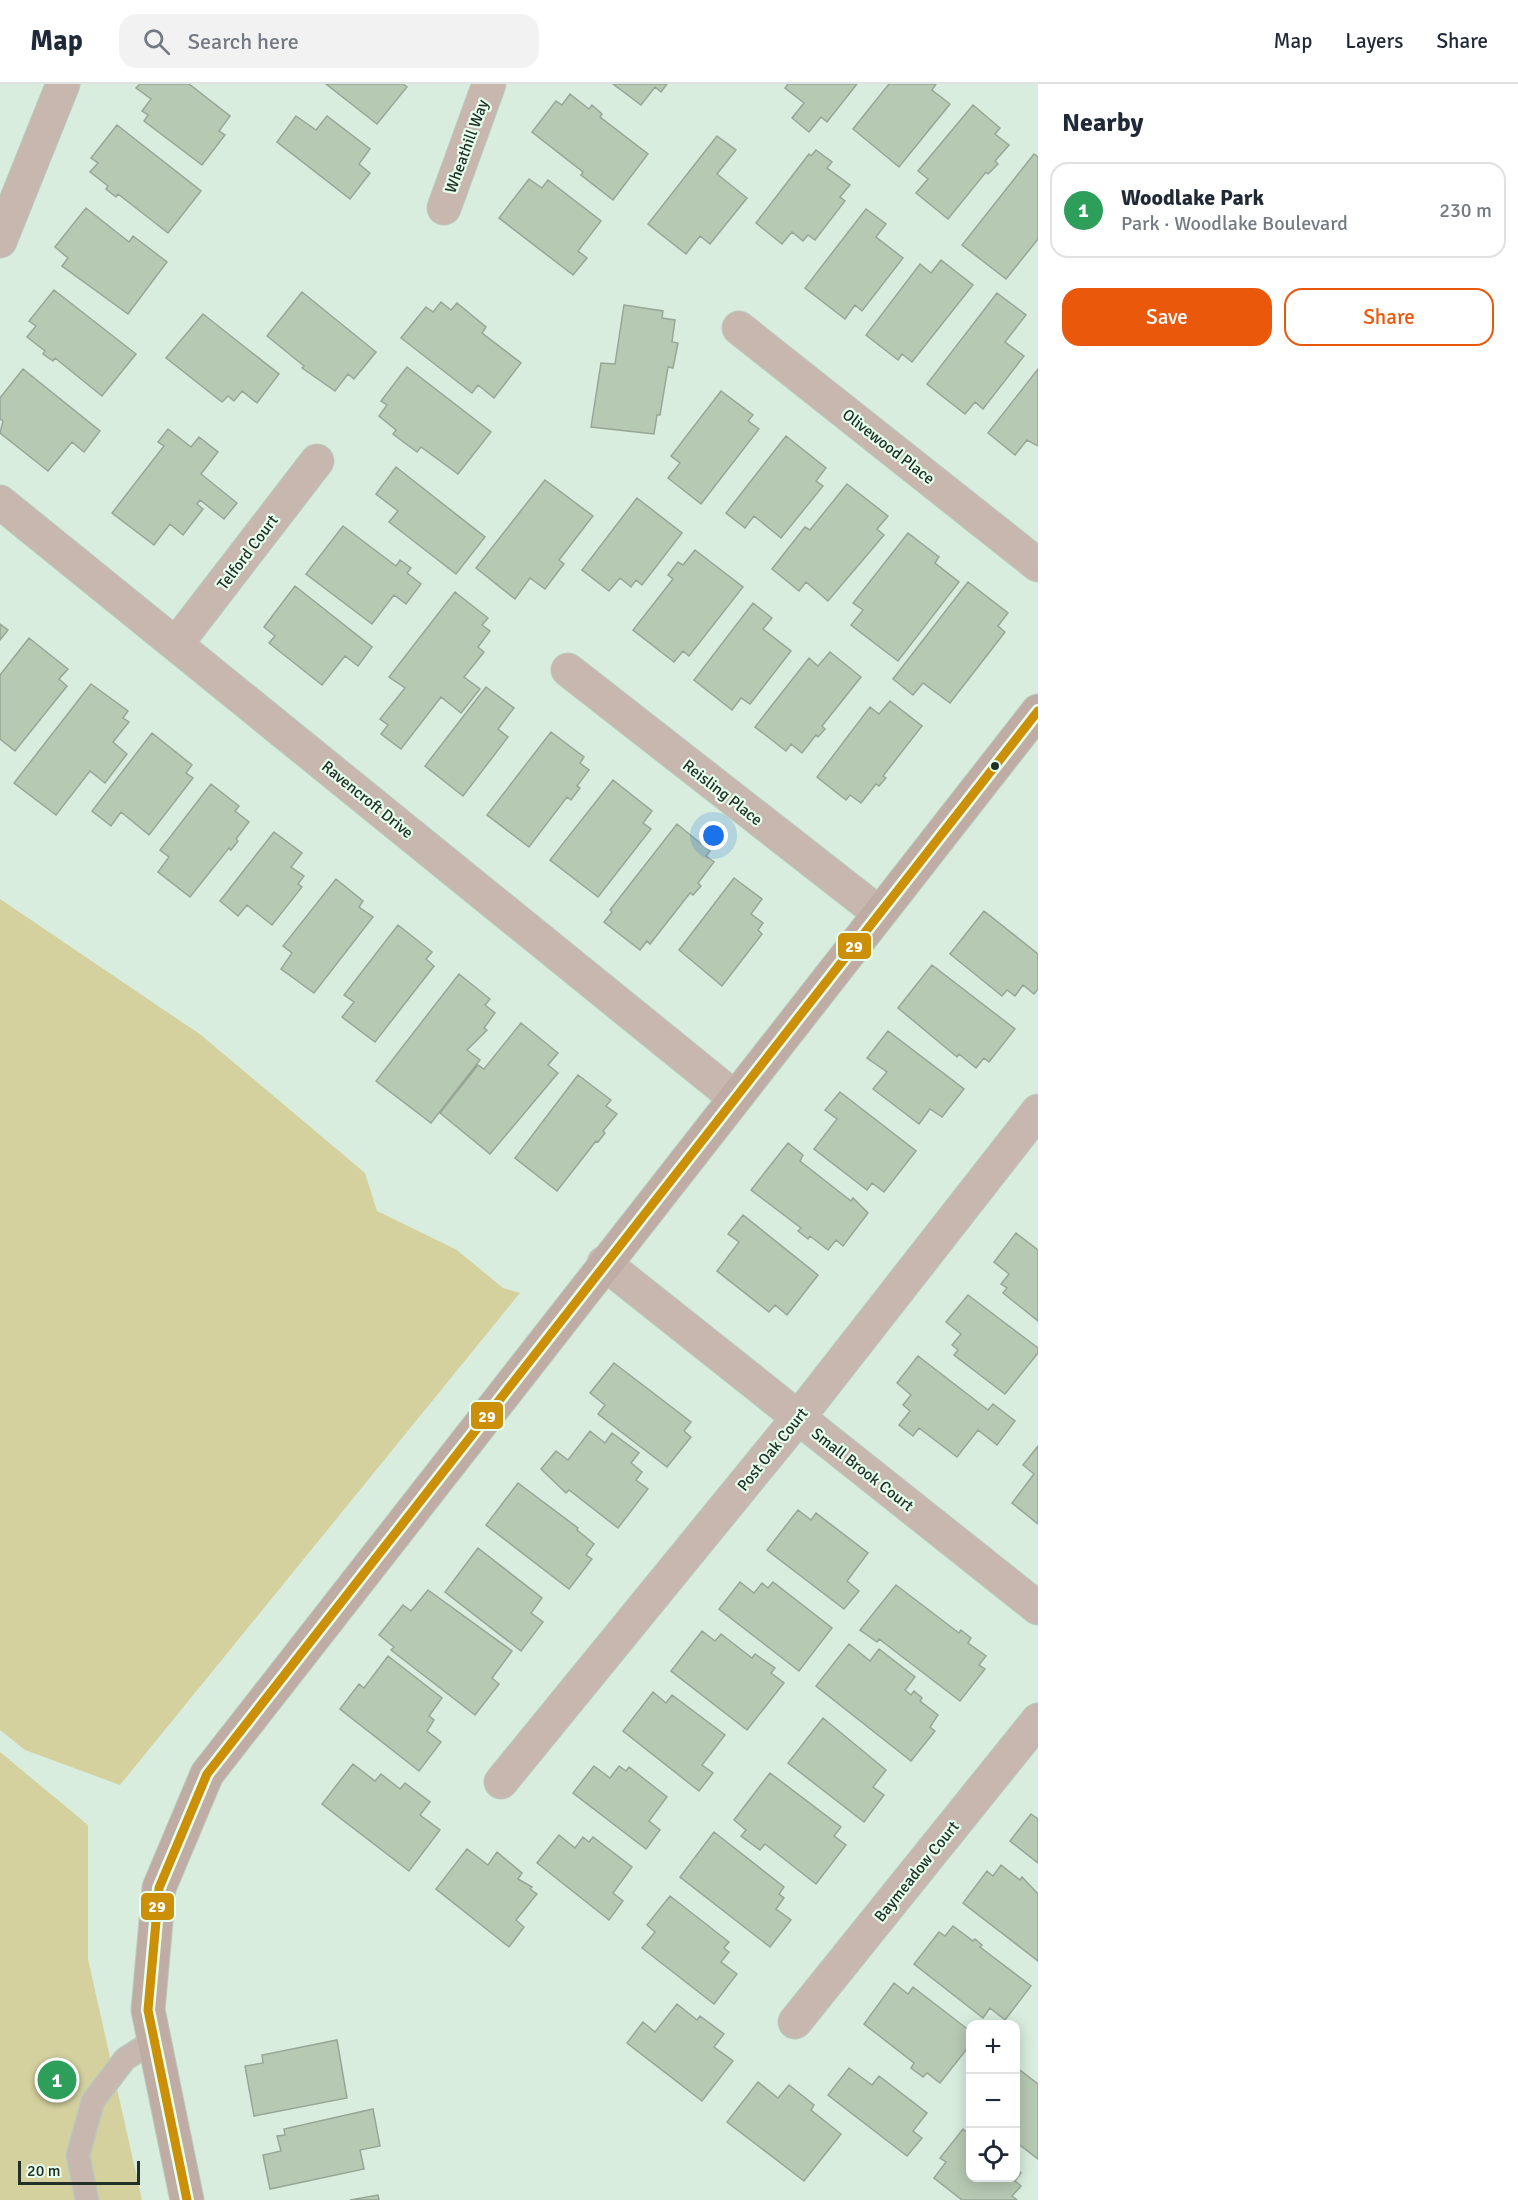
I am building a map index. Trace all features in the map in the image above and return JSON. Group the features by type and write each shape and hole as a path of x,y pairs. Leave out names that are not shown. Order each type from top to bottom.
{"street":[{"path":"0,241 63,84"},
{"name":"Wheathill Way","path":"444,208 489,84"},
{"name":"Olivewood Place","path":"739,328 1038,565"},
{"name":"Telford Court","path":"177,643 317,461"},
{"name":"Ravencroft Drive","path":"0,501 734,1097"},
{"name":"Reisling Place","path":"568,670 879,913"},
{"path":"187,2200 148,2010 159,1888 207,1774 879,913 1033,728"},
{"name":"Post Oak Court","path":"501,1782 798,1418 1038,1111"},
{"name":"Small Brook Court","path":"604,1263 1038,1608"},
{"name":"Baymeadow Court","path":"795,2022 1038,1720"}],"lane":[{"path":"87,2200 78,2155 93,2100 125,2058 153,2041"}],"shaded area":[{"path":"0,899 201,1035 365,1173 377,1211 457,1250 503,1288 520,1293 120,1785 25,1750 0,1730"},
{"path":"0,1752 88,1825 88,1959 142,2200 0,2200"}],"building":[{"path":"140,84 189,84 230,116 219,131 225,135 202,165 144,121 148,115 142,111 151,99 136,88"},
{"path":"326,84 403,84 407,87 377,124"},
{"path":"613,84 667,84 661,92 655,87 641,105"},
{"path":"788,84 857,84 827,122 821,117 809,132 792,118 804,103 785,88"},
{"path":"889,84 936,84 932,90 950,104 899,167 853,129"},
{"path":"570,94 589,109 592,105 602,114 600,117 648,154 613,200 581,175 583,172 532,132 556,101 562,105"},
{"path":"973,105 1000,128 995,134 1009,145 995,161 998,164 988,174 986,172 948,219 916,193 928,179 918,171"},
{"path":"296,116 316,130 327,116 370,149 359,164 370,173 350,199 277,142"},
{"path":"117,125 201,191 168,233 118,194 116,197 106,189 108,186 90,172 98,163 91,158"},
{"path":"717,136 736,150 717,174 747,198 710,244 700,236 686,254 648,224"},
{"path":"816,150 832,162 827,168 850,185 840,197 845,201 815,240 808,235 803,241 792,232 782,244 756,223 809,154 811,156"},
{"path":"1034,154 1038,157 1038,239 1006,279 962,245"},
{"path":"529,179 542,188 548,180 601,221 578,251 587,258 573,275 499,218"},
{"path":"86,208 129,242 133,236 167,262 128,314 62,266 68,258 55,247"},
{"path":"866,209 886,224 876,237 903,258 862,311 855,305 845,319 805,288"},
{"path":"941,260 973,285 912,362 902,354 898,360 866,335 920,264 931,273"},
{"path":"54,290 136,354 102,396 55,358 53,361 43,354 45,351 27,337 36,326 29,321"},
{"path":"302,292 376,352 354,379 348,374 335,391 302,368 304,366 267,336"},
{"path":"997,293 1026,315 1005,342 1024,356 983,409 975,402 965,414 927,384"},
{"path":"441,302 451,310 457,303 486,327 482,333 521,363 494,398 478,385 472,393 401,338 426,307 433,312"},
{"path":"624,305 663,311 662,318 675,320 672,342 678,343 673,368 668,367 660,415 657,415 654,434 591,427 601,363 615,364"},
{"path":"203,314 279,374 257,403 242,391 234,401 228,396 222,402 166,358"},
{"path":"407,367 491,432 458,474 421,447 417,452 393,434 396,430 379,416 387,405 381,401"},
{"path":"23,369 100,431 84,452 72,442 48,471 0,433 3,421 0,419 0,398"},
{"path":"1038,369 1038,446 1027,440 1015,455 988,433"},
{"path":"721,391 753,415 748,421 759,429 701,504 668,478 680,463 671,456"},
{"path":"168,429 191,447 199,437 218,452 201,474 237,503 224,519 200,500 197,504 203,509 183,535 170,524 154,545 112,513 164,446 158,442"},
{"path":"786,436 826,468 816,481 823,486 781,538 754,516 745,528 726,513"},
{"path":"396,467 485,537 456,574 389,522 398,511 376,494"},
{"path":"545,480 593,516 559,560 564,564 545,589 530,578 515,599 476,568"},
{"path":"847,484 888,516 877,529 884,535 828,601 806,582 799,591 772,569 805,527 810,530"},
{"path":"637,498 682,533 642,585 636,580 631,587 620,578 609,591 582,570"},
{"path":"343,526 396,566 400,560 411,568 407,573 421,584 406,604 394,595 372,624 306,574"},
{"path":"908,533 939,557 935,563 959,582 898,661 851,625 863,610 853,603"},
{"path":"695,550 743,587 689,656 683,651 674,662 633,630 673,579 668,575 678,562 683,565"},
{"path":"968,582 1008,613 998,626 1005,632 950,703 923,683 913,695 893,679"},
{"path":"295,586 372,647 358,666 345,656 322,685 269,643 275,636 264,627"},
{"path":"455,592 488,618 482,625 490,631 478,647 484,652 464,677 480,689 461,713 441,697 401,749 381,734 388,725 380,719 405,688 389,677"},
{"path":"753,603 772,618 763,629 791,651 750,704 741,698 732,710 694,680"},
{"path":"0,624 8,630 0,640"},
{"path":"29,638 68,669 59,679 67,686 15,751 0,739 0,675"},
{"path":"830,652 861,677 822,726 825,729 818,737 816,735 802,753 791,744 786,751 755,727 809,658 818,666"},
{"path":"91,684 128,711 123,718 129,722 113,742 127,754 105,783 90,771 56,815 14,783"},
{"path":"486,687 514,708 498,729 508,737 463,796 425,766"},
{"path":"890,701 922,726 883,776 886,778 879,786 876,784 861,803 850,795 846,800 817,777 870,707 879,714"},
{"path":"551,732 584,757 580,763 589,770 577,786 580,788 571,800 567,797 529,847 487,815"},
{"path":"152,733 192,765 186,773 193,778 149,835 121,812 111,826 92,811"},
{"path":"613,780 652,811 643,823 651,829 598,897 550,860"},
{"path":"211,784 239,806 235,811 249,822 231,850 229,848 190,897 158,872 169,857 160,850"},
{"path":"677,824 710,851 706,856 714,862 698,883 701,886 693,895 690,893 650,944 647,941 640,950 604,922 612,912 610,910"},
{"path":"274,832 302,853 291,867 304,876 298,884 302,887 272,925 247,905 238,916 220,901"},
{"path":"734,878 762,899 751,914 763,923 758,930 762,934 722,986 679,950"},
{"path":"336,879 363,901 359,907 373,917 314,993 281,969 292,953 283,946"},
{"path":"984,911 1038,954 1038,989 1034,994 1023,985 1015,996 1007,990 1002,996 950,954"},
{"path":"398,925 432,952 426,959 434,966 375,1042 342,1017 354,1002 344,995"},
{"path":"932,965 1015,1029 989,1062 984,1058 976,1068 959,1054 957,1057 898,1008"},
{"path":"459,974 490,999 485,1005 495,1013 484,1028 487,1030 467,1050 480,1060 431,1123 376,1081"},
{"path":"521,1023 558,1053 548,1065 558,1073 490,1154 440,1113 478,1065 484,1069"},
{"path":"888,1031 964,1089 942,1117 930,1109 919,1124 873,1089 887,1072 867,1058"},
{"path":"578,1075 611,1100 606,1106 617,1114 603,1131 605,1133 598,1142 596,1141 557,1191 515,1158"},
{"path":"840,1092 916,1151 884,1192 872,1183 867,1190 814,1149 837,1119 825,1110"},
{"path":"788,1143 803,1155 800,1161 851,1201 853,1198 868,1213 843,1246 836,1240 828,1250 810,1236 808,1239 798,1231 801,1228 751,1190"},
{"path":"743,1215 818,1275 787,1315 775,1305 769,1312 717,1271 739,1242 728,1234"},
{"path":"1016,1233 1038,1250 1038,1321 1003,1293 1007,1288 1001,1284 1009,1274 994,1262"},
{"path":"968,1295 1038,1348 1038,1353 1005,1394 954,1355 958,1350 952,1345 961,1334 946,1322"},
{"path":"918,1356 988,1410 993,1404 1015,1421 997,1445 978,1430 957,1457 919,1428 913,1436 899,1425 910,1411 903,1405 911,1395 897,1383"},
{"path":"614,1363 691,1422 684,1431 691,1437 667,1467 598,1414 605,1405 590,1393"},
{"path":"590,1431 605,1443 612,1433 639,1453 631,1463 642,1472 636,1480 648,1489 618,1528 569,1490 566,1493 541,1469 556,1451 568,1460"},
{"path":"1038,1446 1038,1524 1012,1503 1034,1474 1023,1465"},
{"path":"518,1483 578,1528 577,1530 594,1544 586,1555 592,1559 569,1589 486,1525"},
{"path":"798,1510 811,1520 816,1513 868,1553 847,1581 859,1591 844,1609 767,1550"},
{"path":"478,1548 542,1598 531,1613 543,1622 521,1651 445,1592"},
{"path":"740,1582 754,1593 762,1583 768,1588 773,1582 832,1628 799,1671 719,1609"},
{"path":"896,1585 959,1633 961,1630 971,1638 968,1643 986,1656 979,1665 985,1669 960,1701 879,1639 877,1642 860,1630"},
{"path":"428,1590 512,1651 492,1678 499,1684 475,1715 391,1650 394,1647 379,1635 403,1605 411,1611"},
{"path":"702,1631 715,1641 721,1634 752,1658 755,1654 775,1668 771,1673 784,1683 747,1730 671,1671"},
{"path":"849,1644 870,1661 879,1649 915,1677 905,1690 911,1695 914,1691 922,1698 920,1701 938,1715 930,1727 935,1731 911,1761 816,1686"},
{"path":"388,1656 442,1698 429,1716 434,1720 427,1731 441,1742 419,1771 340,1709 359,1684 364,1688"},
{"path":"653,1692 666,1703 672,1695 725,1735 702,1765 713,1773 699,1791 623,1731"},
{"path":"823,1718 886,1770 873,1787 884,1795 864,1822 788,1763"},
{"path":"353,1764 375,1781 381,1774 400,1789 405,1783 430,1802 420,1815 440,1830 409,1871 322,1804"},
{"path":"594,1766 610,1778 619,1766 626,1771 629,1767 667,1797 649,1821 660,1830 646,1849 573,1793"},
{"path":"770,1773 841,1827 834,1836 846,1845 816,1884 765,1844 760,1850 741,1836 746,1830 734,1820"},
{"path":"1031,1814 1038,1819 1038,1863 1010,1841"},
{"path":"714,1832 784,1887 779,1894 784,1898 776,1909 791,1920 770,1947 680,1877"},
{"path":"559,1835 575,1848 583,1837 589,1842 593,1837 632,1867 613,1893 623,1901 609,1920 537,1863"},
{"path":"467,1849 488,1865 497,1852 522,1873 518,1879 532,1887 530,1889 537,1894 516,1920 524,1927 509,1947 436,1889"},
{"path":"1001,1865 1020,1880 1022,1877 1038,1894 1038,1961 963,1903 987,1871 993,1876"},
{"path":"670,1896 729,1942 724,1948 729,1952 721,1962 737,1974 714,2004 642,1948 655,1932 647,1925"},
{"path":"953,1926 973,1941 975,1939 982,1945 980,1947 1031,1986 1005,2020 990,2008 983,2018 914,1964 939,1932 945,1936"},
{"path":"894,1983 908,1994 913,1987 966,2028 966,2050 940,2083 927,2073 923,2077 911,2068 914,2063 864,2024"},
{"path":"677,2004 697,2020 700,2016 724,2034 714,2047 733,2061 702,2101 627,2043 643,2022 655,2032"},
{"path":"337,2040 347,2098 254,2116 245,2066 263,2063 262,2055"},
{"path":"849,2068 872,2085 879,2076 927,2113 913,2131 922,2138 907,2156 828,2095"},
{"path":"1020,2070 1038,2084 1038,2159 1020,2145"},
{"path":"758,2082 778,2098 789,2085 814,2105 811,2110 841,2134 804,2181 727,2122"},
{"path":"373,2109 380,2146 360,2150 364,2169 270,2189 263,2155 281,2151 277,2136 285,2135 284,2129"},
{"path":"963,2129 966,2132 966,2182 1016,2182 1021,2186 1012,2196 1017,2200 962,2200 934,2178 946,2162 940,2158"},
{"path":"378,2195 379,2200 350,2200"}],"transit line":[{"name":"29","path":"187,2200 148,2010 159,1888 207,1774 1038,711"}],"place":[{"name":"Woodlake Park","path":"57,2080"}]}
